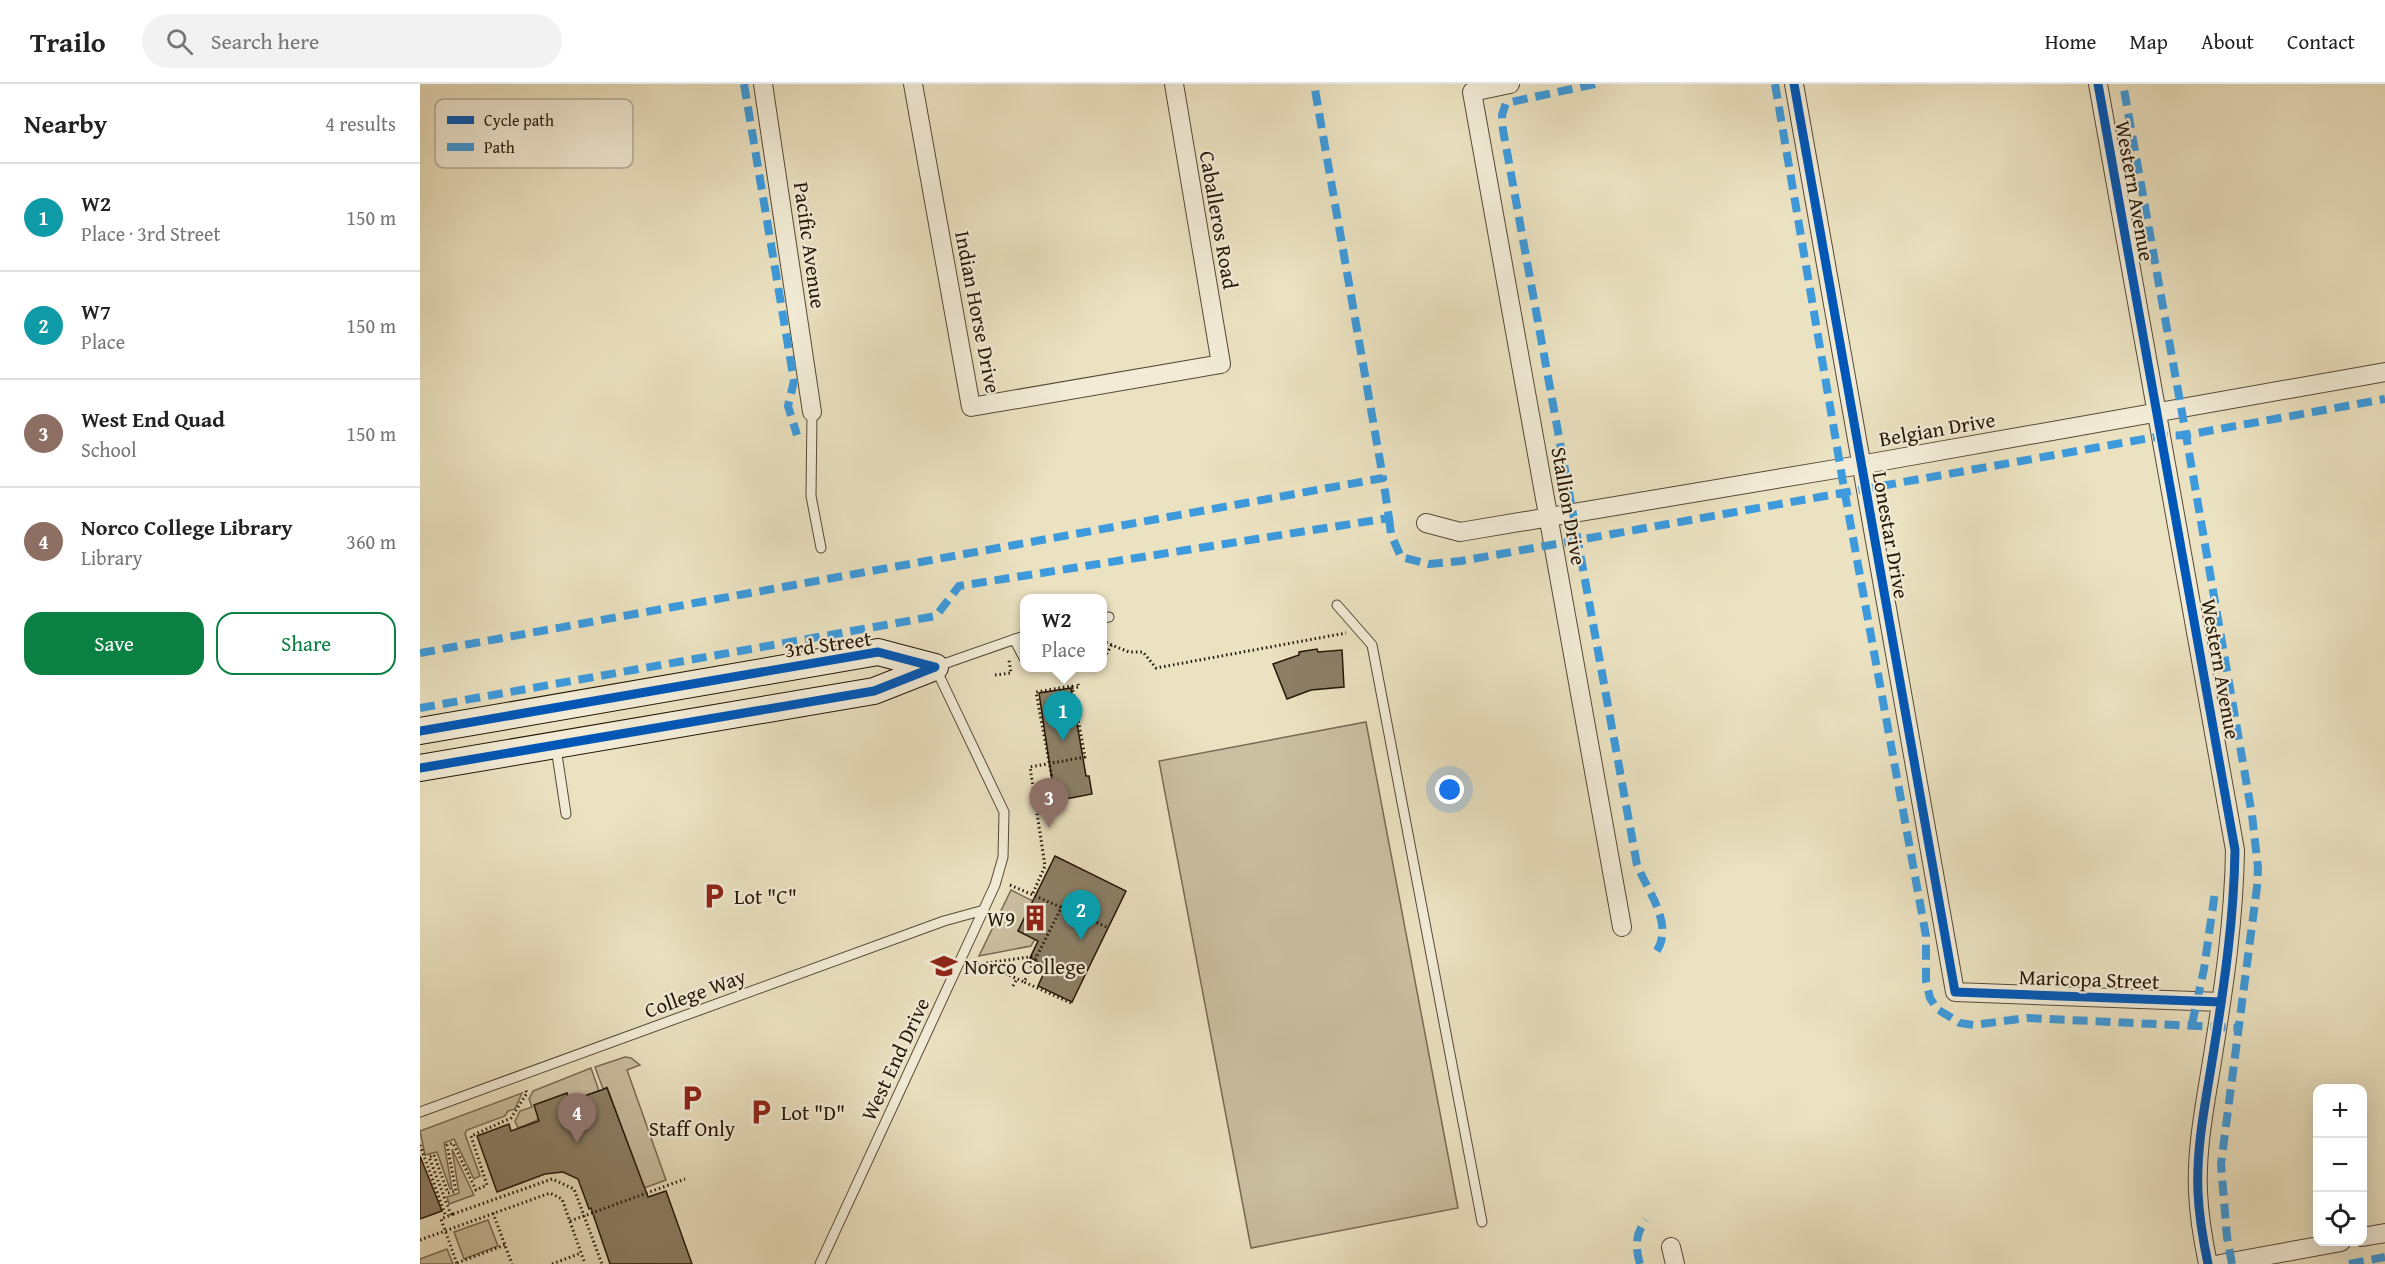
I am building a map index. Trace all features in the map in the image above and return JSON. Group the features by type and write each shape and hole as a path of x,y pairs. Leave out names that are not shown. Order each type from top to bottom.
{"street":[{"name":"Pacific Avenue","path":"763,84 812,412"},
{"name":"Indian Horse Drive","path":"913,84 971,407 1221,364"},
{"name":"Caballeros Road","path":"1173,84 1221,364"},
{"name":"Stallion Drive","path":"1510,84 1472,92 1622,927"},
{"name":"Lonestar Drive","path":"1794,84 1955,992"},
{"name":"Western Avenue","path":"2098,84 2235,850 2235,890 2222,1002 2202,1126 2197,1189 2200,1222 2208,1264"},
{"name":"Belgian Drive","path":"1426,523 1460,532 1860,465 2385,372"},
{"name":"3rd Street","path":"420,731 878,652 935,668"},
{"path":"420,768 874,691 935,668"},
{"name":"Maricopa Street","path":"1955,992 2222,1002"},
{"path":"2367,1236 2385,1233"},
{"path":"2220,1264 2319,1246"}],"lane":[{"path":"812,412 811,496 821,548"},
{"path":"1337,605 1372,645 1482,1221"},
{"path":"935,668 1020,637"},
{"path":"1014,639 1020,650"},
{"name":"West End Drive","path":"820,1264 984,910 995,885 1003,857 1004,812 935,668"},
{"path":"555,745 567,814"},
{"name":"College Way","path":"420,1112 944,921 984,910"}],"path":[{"path":"1107,642 1129,652 1143,652 1156,668 1360,631"},
{"path":"1107,653 1112,644"},
{"path":"996,675 1011,673 1008,657 1013,656"},
{"path":"1053,783 1036,693 1072,686 1072,688 1079,687 1078,684"},
{"path":"1033,893 1045,866 1030,767 1084,757 1072,688"},
{"path":"1010,885 1033,893 1109,928"},
{"path":"1024,982 1062,906"},
{"path":"973,965 1038,956"},
{"path":"984,963 1071,1003"},
{"path":"1013,986 1017,979"},
{"path":"450,1215 429,1157 434,1155 448,1193 456,1191 447,1144 453,1143 476,1190 487,1185 471,1136 511,1118 526,1093 525,1089"},
{"path":"420,1145 450,1215"},
{"path":"505,1245 457,1264 441,1219 552,1179 574,1189 602,1264"},
{"path":"570,1221 685,1179"},
{"path":"420,1239 550,1193 562,1198 585,1264"},
{"path":"493,1213 512,1264"},
{"path":"552,1264 581,1253"}],"shaded area":[{"path":"1366,722 1458,1208 1251,1248 1159,761"},
{"path":"1011,890 1033,901 1018,931 1035,939 1031,946 979,956"},
{"path":"625,1057 631,1058 640,1065 627,1070 666,1180 644,1188 607,1087 603,1089 595,1067"},
{"path":"591,1068 599,1091 518,1128 515,1121 520,1111 532,1107 529,1099 533,1091"},
{"path":"522,1093 515,1109 508,1111 505,1116 467,1130 465,1134 480,1176 474,1179 454,1139 444,1143 452,1189 450,1189 437,1152 425,1155 420,1131"},
{"path":"452,1149 474,1195 449,1204 447,1197 459,1193"},
{"path":"488,1220 498,1246 464,1259 454,1232"},
{"path":"447,1249 453,1264 420,1264 420,1259"}],"building":[{"path":"1317,649 1318,652 1342,650 1344,687 1311,690 1287,699 1273,664 1299,655 1299,652"},
{"path":"1071,688 1086,776 1089,776 1092,794 1055,801 1039,693"},
{"path":"1055,856 1126,891 1072,1002 1038,986 1047,966 1030,958 1038,941 1018,931"},
{"path":"607,1088 648,1197 666,1191 692,1264 610,1264 591,1208 589,1209 578,1179 563,1172 545,1174 497,1192 477,1136 509,1124 511,1131 539,1121 534,1105 567,1093 570,1101"},
{"path":"420,1156 442,1211 420,1219"}],"marked path":[{"path":"744,84 794,381 788,406 797,435"},
{"path":"420,653 1383,478 1314,84"},
{"path":"1595,84 1506,103 1502,115 1637,865 1654,899 1662,923 1659,946 1652,957"},
{"path":"1775,84 1845,494 1926,936 1926,981 1930,998 1937,1009 1960,1023 1974,1025 2027,1018 2239,1028"},
{"path":"1389,518 1391,534 1401,557 1429,564 1461,561 2161,436 2186,435 2123,84"},
{"path":"2232,1264 2227,1237 2221,1164 2258,868 2252,815 2186,435 2385,399"},
{"path":"420,708 936,616 959,586 1389,518 1383,478"},
{"path":"2192,1024 2204,969 2215,892"},
{"path":"1640,1264 1637,1241 1646,1220"},
{"path":"2349,1264 2385,1257"}],"cycle path":[{"path":"1794,84 1955,992 2221,1002"},
{"path":"2098,84 2235,850 2228,953 2202,1123 2199,1158 2199,1210 2208,1264"},
{"path":"420,731 878,652 935,667"},
{"path":"420,768 874,691 935,667"}],"place":[{"name":"W2","path":"1063,741"},
{"name":"West End Quad","path":"1049,828"},
{"name":"Lot \"C\"","path":"714,896"},
{"name":"W9","path":"1035,918"},
{"name":"W7","path":"1081,940"},
{"name":"Norco College","path":"944,966"},
{"name":"Staff Only","path":"692,1098"},
{"name":"Lot \"D\"","path":"761,1112"},
{"name":"Norco College Library","path":"577,1143"}]}
